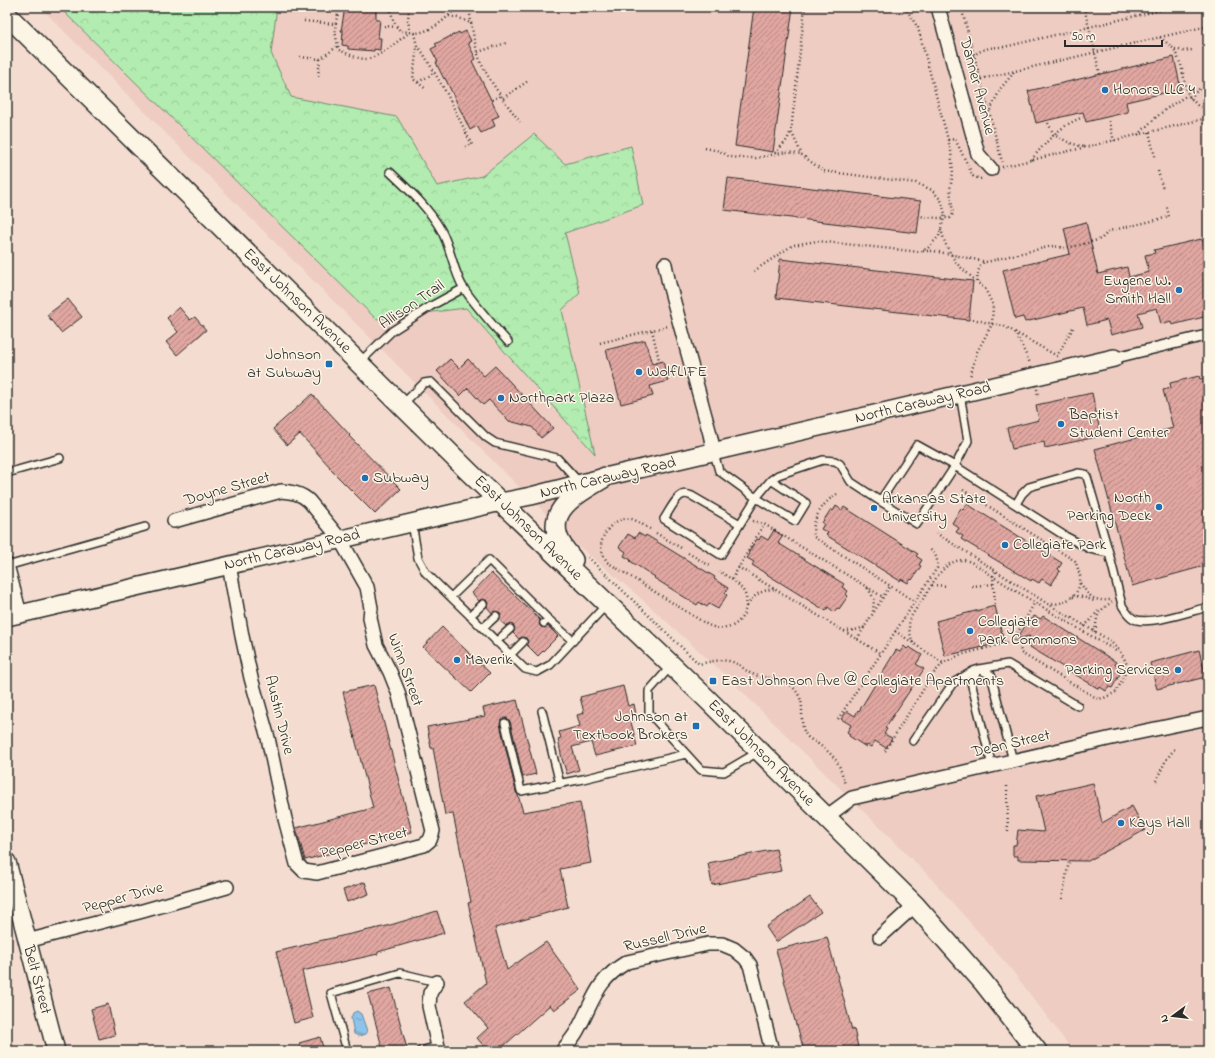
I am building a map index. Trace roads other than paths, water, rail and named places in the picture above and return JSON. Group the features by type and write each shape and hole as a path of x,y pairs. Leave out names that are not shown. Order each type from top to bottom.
{"main road":[{"name":"East Johnson Avenue","path":"7,15 501,502 672,665 915,904 983,982 1037,1051"},
{"path":"605,477 567,502 558,514 556,529 557,536 561,544 608,604"}],"street":[{"name":"Danner Avenue","path":"938,7 978,154 997,168"},
{"path":"665,264 714,453"},
{"name":"North Caraway Road","path":"14,615 714,453 964,388 1114,358 1208,335"},
{"name":"Doyne Street","path":"174,521 281,492 294,492 305,497 309,501 340,539"},
{"name":"Winn Street","path":"340,539 367,587 371,608 370,618 376,646 390,672 398,692 433,831 430,840"},
{"path":"7,565 14,615"},
{"name":"Austin Drive","path":"229,565 251,678 268,738 285,819 297,864 304,871"},
{"name":"Dean Street","path":"826,817 852,798 1208,718"},
{"name":"Pepper Street","path":"304,871 317,873 424,845 430,840"},
{"name":"Belt Street","path":"7,862 56,1051"},
{"name":"Pepper Drive","path":"27,941 227,887"},
{"path":"880,937 915,904"},
{"name":"Russell Drive","path":"562,1051 576,1033 597,990 610,974 618,968 627,962 708,944 722,944 734,949 745,958 750,965 772,1051"},
{"path":"437,982 430,993 429,1006 439,1049"}],"lane":[{"name":"Allison Trail","path":"390,172 426,208 441,230 457,276 464,288 508,342"},
{"name":"Allison Trail","path":"360,362 392,331 431,306 464,288"},
{"path":"402,405 424,383 431,382 486,437 495,443 556,458 580,484"},
{"path":"740,524 692,496 685,494 682,494 677,498 664,519 721,555 756,498 771,480 778,475 823,460 830,460 840,464 851,482 917,524 955,466 968,441 964,388"},
{"path":"880,501 917,445 955,466 1082,545 1090,549 1109,553"},
{"path":"714,453 719,471 756,498 795,521 806,503 771,480"},
{"path":"7,473 60,458"},
{"path":"1016,504 1022,494 1029,487 1078,473 1085,474 1109,553 1122,605 1126,612 1133,619 1142,621 1157,620 1208,607"},
{"path":"412,522 418,558 426,573 524,669 537,672 550,665 608,604"},
{"path":"7,565 145,527"},
{"path":"451,597 489,560 504,580 517,593 546,621 572,641"},
{"path":"470,616 483,604"},
{"path":"483,628 496,616"},
{"path":"496,642 510,629"},
{"path":"510,655 523,642"},
{"path":"913,741 953,683 973,671 980,669 1008,664 1078,706"},
{"path":"672,665 649,690 649,713 701,770 724,772 760,751"},
{"path":"980,669 991,675 1013,761"},
{"path":"980,669 971,682 992,766"},
{"path":"542,711 560,784"},
{"path":"505,723 522,791 583,780 686,754"},
{"path":"347,1051 331,993 400,973 437,982"},
{"path":"420,1051 439,1049"}],"water":[{"path":"357,1011 361,1014 367,1031 365,1034 359,1036 354,1034 351,1018 353,1013"}],"place":[{"name":"Honors LLC 4","path":"1105,90"},
{"name":"Eugene W. Smith Hall","path":"1179,290"},
{"name":"Johnson at Subway","path":"329,364"},
{"name":"WolfLIFE","path":"639,372"},
{"name":"Northpark Plaza","path":"501,398"},
{"name":"Baptist Student Center","path":"1061,424"},
{"name":"Subway","path":"365,478"},
{"name":"North Parking Deck","path":"1159,507"},
{"name":"Arkansas State University","path":"874,508"},
{"name":"Collegiate Park","path":"1005,545"},
{"name":"Collegiate Park Commons","path":"970,631"},
{"name":"Maverik","path":"457,660"},
{"name":"Parking Services","path":"1178,670"},
{"name":"East Johnson Ave @ Collegiate Apartments","path":"713,681"},
{"name":"Johnson at Textbook Brokers","path":"696,726"},
{"name":"Kays Hall","path":"1121,823"}]}
